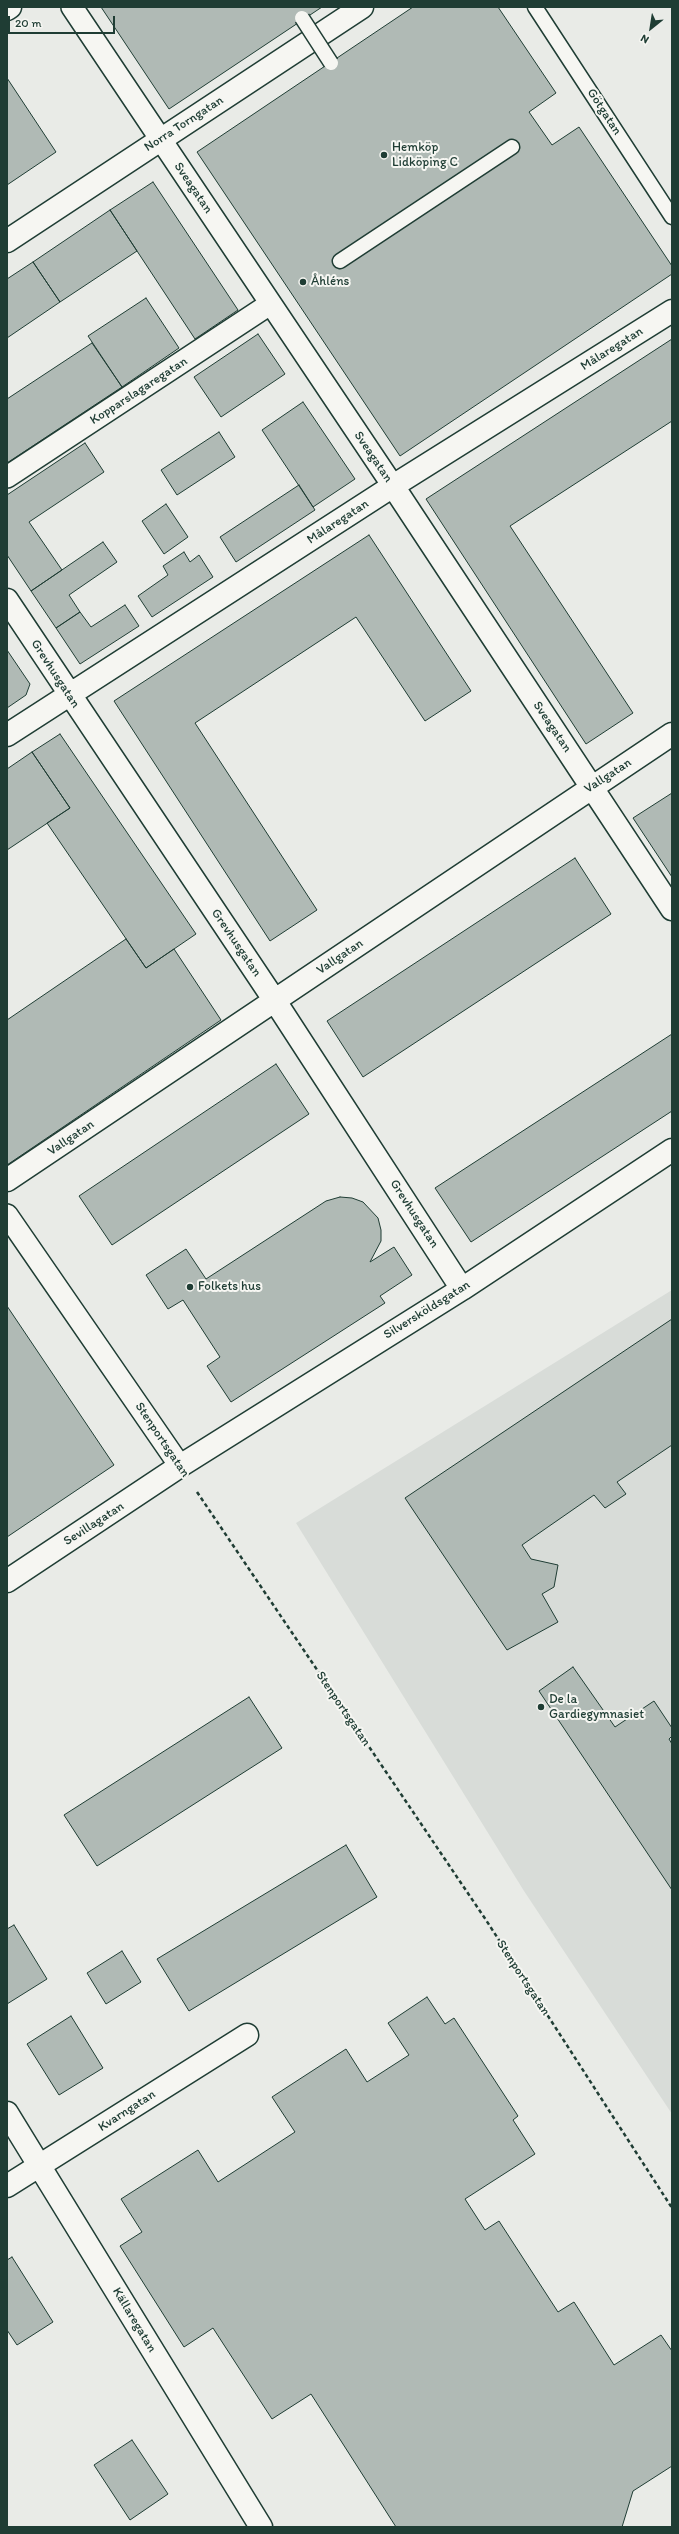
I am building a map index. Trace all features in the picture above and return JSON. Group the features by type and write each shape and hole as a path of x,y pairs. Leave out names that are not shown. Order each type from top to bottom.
{"street":[{"name":"Sveagatan","path":"72,7 393,486 672,909"},
{"name":"Norra Torngatan","path":"7,241 362,7"},
{"name":"Kopparslagaregatan","path":"7,477 270,304"},
{"name":"Målaregatan","path":"7,735 70,697 393,486 672,311"},
{"name":"Grevhusgatan","path":"7,600 70,697 276,1001 462,1289"},
{"name":"Vallgatan","path":"7,1180 276,1001 591,786 672,734"},
{"name":"Silversköldsgatan","path":"180,1466 462,1289 672,1150"},
{"name":"Stenportsgatan","path":"7,1215 180,1466"},
{"name":"Sevillagatan","path":"7,1581 180,1466"},
{"name":"Kvarngatan","path":"7,2186 247,2035"},
{"name":"Källaregatan","path":"7,2113 261,2527"}],"lane":[{"name":"Götgatan","path":"535,7 672,217"},
{"path":"302,18 331,63"},
{"path":"340,261 512,147"}],"path":[{"name":"Stenportsgatan","path":"180,1466 486,1920 672,2208"}],"shaded area":[{"name":"De la Gardiegymnasiet","path":"672,1290 672,2114 524,1891 296,1523"}],"building":[{"path":"101,7 322,7 169,109"},
{"path":"413,7 498,7 556,93 529,112 552,145 579,127 672,266 672,274 400,456 197,152"},
{"path":"7,78 56,152 7,185"},
{"path":"153,182 238,310 195,339 110,210"},
{"path":"110,210 137,251 60,302 33,262"},
{"path":"33,262 60,302 7,338 7,279"},
{"path":"146,298 179,348 122,387 88,336"},
{"path":"258,334 285,374 221,417 194,377"},
{"path":"672,339 672,421 510,526 633,713 586,744 426,499"},
{"path":"92,343 122,387 7,463 7,399"},
{"path":"303,402 355,479 313,507 262,430"},
{"path":"219,432 235,457 177,495 161,470"},
{"path":"85,443 104,472 29,522 62,570 31,591 7,555 7,495"},
{"path":"299,485 315,510 236,562 220,537"},
{"path":"166,504 188,537 164,554 142,521"},
{"path":"369,535 471,691 425,721 356,617 195,723 317,910 270,941 114,701"},
{"path":"103,542 117,562 69,595 80,612 56,628 31,591"},
{"path":"184,552 190,562 199,555 213,577 152,617 138,596 168,575 163,566"},
{"path":"125,605 139,626 80,664 56,628 80,612 91,627"},
{"path":"7,650 30,684 26,695 7,708"},
{"path":"60,734 196,934 146,968 47,823 70,808 32,752"},
{"path":"32,752 70,808 7,850 7,769"},
{"path":"672,793 672,877 633,818"},
{"path":"575,858 611,914 363,1077 327,1021"},
{"path":"126,939 146,968 174,949 221,1020 7,1165 7,1020"},
{"path":"672,1034 672,1111 471,1242 435,1188"},
{"path":"276,1064 309,1114 112,1245 79,1196"},
{"path":"340,1197 352,1198 363,1202 378,1218 381,1230 381,1241 370,1262 394,1247 412,1275 380,1296 385,1303 231,1402 207,1366 220,1357 183,1300 168,1309 146,1275 186,1249 206,1279 326,1201"},
{"path":"7,1306 114,1465 7,1537"},
{"path":"672,1319 672,1445 617,1482 626,1494 605,1508 594,1495 522,1545 531,1559 558,1565 554,1587 542,1594 558,1622 507,1650 405,1498"},
{"path":"573,1667 615,1727 654,1701 672,1728 672,1736 669,1739 672,1744 672,1890 539,1691"},
{"path":"249,1697 282,1748 97,1866 64,1815"},
{"path":"346,1845 377,1897 189,2011 157,1959"},
{"path":"14,1925 47,1979 7,2004 7,1929"},
{"path":"122,1951 141,1982 106,2004 87,1973"},
{"path":"427,1997 445,2024 454,2018 518,2116 513,2120 535,2154 465,2199 485,2230 499,2221 558,2312 574,2302 614,2365 661,2335 672,2351 672,2466 633,2491 622,2527 396,2527 311,2394 272,2419 213,2328 184,2347 120,2246 142,2232 121,2199 198,2150 218,2182 295,2132 272,2097 346,2049 367,2082 409,2055 388,2023"},
{"path":"71,2016 103,2068 59,2095 27,2044"},
{"path":"12,2257 53,2322 17,2345 7,2330 7,2260"},
{"path":"132,2440 168,2494 130,2520 94,2465"}],"place":[{"name":"Hemköp Lidköping C","path":"384,155"},
{"name":"Åhléns","path":"303,282"},
{"name":"Folkets hus","path":"190,1287"},
{"name":"De la Gardiegymnasiet","path":"541,1707"}]}
